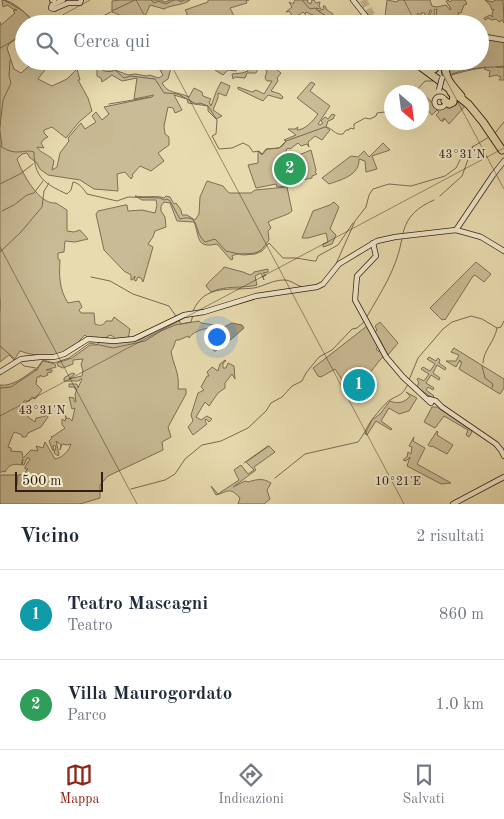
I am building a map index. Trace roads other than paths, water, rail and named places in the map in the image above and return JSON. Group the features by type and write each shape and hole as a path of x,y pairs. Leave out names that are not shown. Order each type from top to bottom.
{"highway":[{"path":"442,75 478,115 503,149"},
{"path":"441,100 450,104 454,99 442,75"},
{"path":"442,75 489,129"},
{"path":"441,100 460,101 468,105"}],"main road":[{"path":"64,0 52,5 51,8 54,9 72,2 80,3 81,0"},
{"path":"353,0 365,15"},
{"path":"489,38 504,40"},
{"path":"441,100 442,75"},
{"path":"456,230 504,162"},
{"path":"0,372 18,361 34,357 61,356 88,339 114,341 134,339 177,318 256,296 317,288 323,284 339,264 380,240 456,230 480,237 504,250"},
{"path":"371,246 376,254 375,258 357,276 354,298 387,358 422,394 494,445 504,458"},
{"path":"453,504 502,478 504,472"}],"waterway":[{"path":"4,0 27,15"},
{"path":"112,11 135,0"},
{"path":"151,0 154,3 158,1 166,4 174,0"},
{"path":"178,0 181,2 184,0"},
{"path":"302,0 310,9 315,8 324,15"},
{"path":"105,15 111,12"},
{"path":"0,126 3,100 11,83 9,76 10,60"},
{"path":"489,67 504,67"},
{"path":"103,70 108,72 115,70"},
{"path":"115,70 124,78 131,76 155,79 164,93 178,94 196,104 200,103 208,106 217,120 216,134 212,136 219,149 232,148 243,143 249,146 253,152 259,151 262,154 266,149 279,148 286,141 325,127 338,134 343,134 350,128 354,129 354,124 365,118 370,119 376,116 377,113 384,112"},
{"path":"449,76 471,70"},
{"path":"421,85 425,81 434,81"},
{"path":"109,104 151,97"},
{"path":"495,133 504,122"},
{"path":"0,132 2,146"},
{"path":"336,264 355,221 366,207 369,195 373,189 389,184 411,186 445,176 456,168 464,152 489,137"},
{"path":"0,146 17,152 34,152 36,168 42,179 67,194 71,190 73,182 81,186 87,194 117,201 128,197 167,199 180,219 187,218 194,221 201,238 205,242 215,239 226,251 243,255 262,251 269,243 283,258 316,261 318,256 338,245 353,223"},
{"path":"440,196 462,176 473,146"},
{"path":"0,184 20,174 33,164"},
{"path":"2,211 27,195 34,193 43,181"},
{"path":"21,232 42,207 44,191 49,183"},
{"path":"403,233 410,217 434,200"},
{"path":"0,252 21,232"},
{"path":"366,318 392,270 402,238"},
{"path":"91,277 110,281 133,294 169,306 180,322"},
{"path":"193,311 204,296 219,290 254,288 284,280 302,287"},
{"path":"0,299 0,311"},
{"path":"0,388 11,387 35,371 43,360 54,363 69,358 90,343 113,348 145,341 175,325 191,322 193,315"},
{"path":"409,380 418,358 443,329 452,322 471,316 482,319 497,328 501,327 504,321"},
{"path":"131,489 165,480 175,474 185,459 202,445 221,441 248,428 266,411 271,403 282,397 292,386 302,381 319,357 332,350 352,329 357,328 364,322"},
{"path":"483,363 497,328"},
{"path":"0,346 16,360"},
{"path":"20,362 24,366 36,368"},
{"path":"482,366 485,378 493,384 492,388"},
{"path":"275,478 305,454 358,442 380,410 388,401 402,393 408,384"},
{"path":"244,463 268,446"}],"tunnel":[{"path":"363,0 372,15"}],"place":[{"name":"Villa Maurogordato","path":"290,169"},
{"name":"Teatro Mascagni","path":"359,385"}]}
